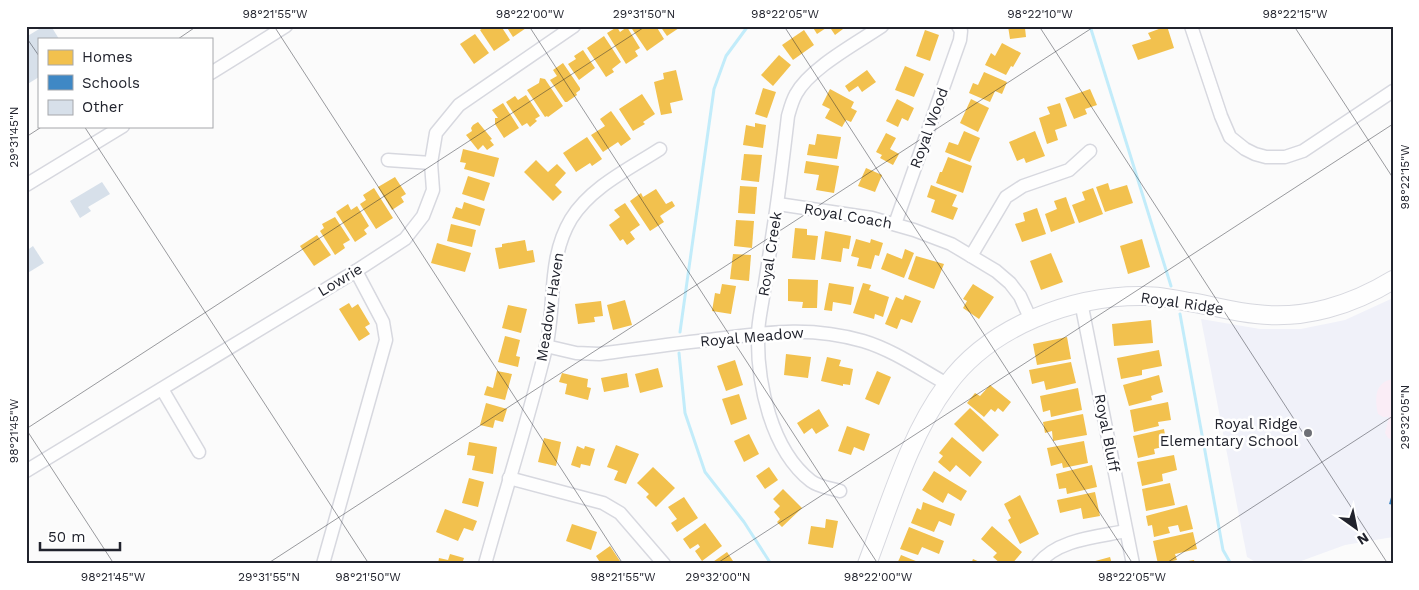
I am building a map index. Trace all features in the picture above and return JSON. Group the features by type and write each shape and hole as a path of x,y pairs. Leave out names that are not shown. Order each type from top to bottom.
{"street":[{"path":"212,72 286,26"},
{"name":"Lowrie","path":"26,471 356,271 405,239 423,216 433,190 431,163 436,133 459,105 574,26"},
{"name":"Royal Creek","path":"840,490 823,487 812,481 790,458 781,444 762,390 758,334 778,204 788,116 796,94 811,76 821,68 882,26"},
{"path":"1191,26 1221,116 1230,137 1255,154 1266,157 1285,157 1303,151 1393,91"},
{"name":"Royal Wood","path":"895,224 956,54 960,40 960,29"},
{"path":"26,185 121,128"},
{"name":"Meadow Haven","path":"485,564 546,346 555,261 566,228 579,208 596,192 660,149"},
{"path":"971,256 1006,197 1023,186 1069,170 1090,151"},
{"path":"388,160 431,163"},
{"name":"Royal Coach","path":"778,204 872,218 951,244 996,271 1010,283 1020,296 1031,320"},
{"path":"323,564 386,340 383,322 356,271"},
{"name":"Royal Ridge","path":"867,564 914,442 947,384 968,361 987,346 1031,320 1054,310 1081,302 1107,298 1146,296 1223,307 1256,315 1286,315 1320,311 1349,303 1393,280"},
{"name":"Royal Bluff","path":"1081,302 1133,564"},
{"name":"Royal Meadow","path":"546,346 576,353 599,354 788,330 814,332 864,341 888,350 947,384"},
{"path":"162,389 199,452"},
{"path":"509,478 603,503 620,513 664,564"},
{"path":"1038,564 1042,559 1063,545 1126,531"}],"shaded area":[{"name":"Royal Ridge Elementary School","path":"1393,298 1393,537 1345,545 1293,564 1259,564 1247,557 1201,319 1260,329 1301,329 1345,320"},
{"path":"1393,379 1393,440 1388,438 1385,433 1389,417 1383,417 1378,414 1376,397 1379,387"}],"building: Homes":[{"path":"486,26 501,26 510,40 494,51 480,30"},
{"path":"506,26 529,26 513,37"},
{"path":"630,26 656,26 664,39 647,51"},
{"path":"660,26 682,26 667,36"},
{"path":"812,26 829,26 817,34"},
{"path":"829,26 847,26 835,35"},
{"path":"1008,26 1031,27 1025,28 1026,37 1010,39"},
{"path":"1167,26 1174,48 1138,60 1132,45 1151,39 1148,33"},
{"path":"617,27 620,32 627,27 640,48 635,51 638,56 626,64 607,33"},
{"path":"804,30 814,45 793,60 782,45"},
{"path":"925,30 939,35 930,61 916,56"},
{"path":"475,34 489,53 474,64 460,44"},
{"path":"604,36 621,62 612,69 614,72 606,77 587,48"},
{"path":"1002,43 1021,53 1006,75 985,65 991,53 995,56"},
{"path":"583,50 595,68 579,80 568,64 576,59 574,56"},
{"path":"779,55 791,65 773,86 761,75"},
{"path":"563,63 580,88 576,93 577,95 567,102 565,102 550,80 557,76 553,70"},
{"path":"905,66 924,74 914,97 895,90"},
{"path":"676,70 683,100 670,103 672,113 661,115 654,82 664,79 663,73"},
{"path":"867,70 876,82 862,92 858,86 849,92 845,86"},
{"path":"984,72 1007,82 1002,94 995,91 990,102 969,93 973,83 978,85"},
{"path":"540,78 545,79 563,106 548,117 545,117 527,90 539,83"},
{"path":"763,88 776,92 767,118 755,114"},
{"path":"830,89 854,102 851,108 857,111 851,122 846,120 842,127 825,118 830,109 822,105"},
{"path":"1090,89 1097,105 1085,109 1087,114 1074,119 1065,98"},
{"path":"642,94 655,114 643,122 645,124 633,131 619,109"},
{"path":"526,95 540,116 535,119 537,121 530,127 527,123 522,126 506,102 515,96 518,100"},
{"path":"897,99 914,108 908,121 902,118 898,127 886,121"},
{"path":"971,99 989,108 978,132 960,123"},
{"path":"503,103 519,128 504,138 495,124 495,118 498,118 492,110"},
{"path":"1060,103 1067,126 1055,130 1058,140 1047,144 1039,118 1050,114 1047,107"},
{"path":"611,111 631,139 621,146 618,142 603,152 591,135 605,126 600,119"},
{"path":"478,122 492,139 490,140 494,145 487,150 483,145 478,150 466,135 472,131 473,125"},
{"path":"755,123 766,125 763,148 743,145 746,125 755,127"},
{"path":"964,131 980,138 970,162 945,152 949,142 958,145"},
{"path":"1035,131 1045,156 1026,163 1024,158 1017,161 1009,142"},
{"path":"886,133 896,138 890,149 899,154 893,165 880,158 882,155 876,152"},
{"path":"817,134 841,137 837,159 807,155 809,144 815,145"},
{"path":"587,137 602,159 592,166 590,163 576,172 563,153"},
{"path":"463,149 499,158 494,177 464,169 466,163 460,162"},
{"path":"744,154 762,155 759,182 741,180"},
{"path":"948,157 972,166 963,193 936,183"},
{"path":"536,160 548,172 557,164 566,173 555,185 562,192 553,201 524,172"},
{"path":"806,161 839,166 834,193 816,190 819,175 804,173"},
{"path":"866,168 882,175 875,192 858,186"},
{"path":"468,176 490,183 484,201 462,194"},
{"path":"395,177 406,194 401,197 404,202 392,210 378,187"},
{"path":"1108,183 1110,190 1127,185 1133,203 1105,212 1096,187"},
{"path":"931,185 957,195 952,206 958,208 953,220 931,212 935,200 927,197"},
{"path":"740,186 757,187 755,214 738,213"},
{"path":"374,188 393,218 376,229 360,204 366,200 363,195"},
{"path":"1093,188 1103,214 1079,223 1072,205 1085,200 1082,192"},
{"path":"656,189 666,204 672,201 675,206 660,216 664,222 650,231 630,201 641,193 643,197"},
{"path":"1066,197 1075,223 1051,232 1045,214 1057,209 1054,201"},
{"path":"464,202 485,209 480,226 452,218 456,207 462,209"},
{"path":"625,203 640,225 630,232 635,239 627,245 623,239 620,241 609,225 620,217 614,210"},
{"path":"348,204 351,210 357,206 369,226 364,230 367,234 355,242 336,212"},
{"path":"1037,208 1046,234 1022,242 1015,224 1025,221 1023,213"},
{"path":"335,217 350,240 343,244 345,248 335,255 320,231 324,228 322,224"},
{"path":"736,220 754,221 752,248 734,246"},
{"path":"451,224 476,230 472,247 447,241"},
{"path":"795,228 807,229 807,235 818,236 815,260 792,258"},
{"path":"825,231 851,236 849,249 843,248 841,262 821,259"},
{"path":"317,235 331,255 314,266 300,246"},
{"path":"856,239 870,243 871,239 883,243 879,256 875,255 871,269 857,266 859,258 851,256"},
{"path":"1142,239 1150,267 1128,274 1120,246"},
{"path":"525,240 527,251 533,250 535,262 499,269 495,248 502,247 502,244"},
{"path":"437,243 471,253 465,272 431,263"},
{"path":"905,249 914,253 904,278 881,269 887,253 902,259"},
{"path":"1051,253 1063,282 1041,290 1030,261"},
{"path":"733,254 751,255 749,281 730,279"},
{"path":"916,256 944,264 934,289 908,279"},
{"path":"788,279 818,280 817,308 802,308 803,302 788,301"},
{"path":"829,283 854,287 851,305 833,302 832,311 824,310"},
{"path":"863,283 871,285 869,290 889,297 883,317 875,314 874,319 853,313"},
{"path":"722,284 736,286 731,314 712,311 715,293 720,294"},
{"path":"973,284 994,297 979,319 963,308 967,301 963,299"},
{"path":"905,295 921,301 912,323 901,319 897,329 885,324 896,297 903,300"},
{"path":"625,300 632,325 613,330 607,305"},
{"path":"601,301 603,316 594,317 595,322 578,324 575,304"},
{"path":"349,303 352,308 358,304 370,324 365,327 370,334 359,341 339,309"},
{"path":"508,305 527,309 521,333 502,328"},
{"path":"1151,320 1153,343 1114,346 1112,324"},
{"path":"505,336 520,340 516,356 520,357 518,367 498,362"},
{"path":"1067,337 1071,359 1037,365 1033,344"},
{"path":"1159,350 1162,366 1142,370 1142,375 1121,379 1117,358"},
{"path":"786,354 811,357 808,378 784,375"},
{"path":"827,357 841,360 839,366 853,369 850,385 843,384 843,386 821,381"},
{"path":"735,360 743,385 726,391 717,366"},
{"path":"1071,362 1076,383 1046,390 1044,381 1032,384 1029,370"},
{"path":"658,368 663,387 640,393 635,374"},
{"path":"497,371 512,374 505,400 484,395 487,386 493,388"},
{"path":"877,371 891,377 879,405 865,399"},
{"path":"562,373 588,379 587,387 591,388 588,400 565,394 567,384 559,382"},
{"path":"627,373 629,387 604,392 601,378"},
{"path":"1159,375 1163,392 1151,396 1152,400 1129,406 1123,385"},
{"path":"990,385 1011,402 1003,412 998,408 995,412 991,409 984,417 967,403 975,393 980,396"},
{"path":"1078,388 1082,410 1051,417 1050,410 1043,412 1040,396"},
{"path":"739,394 747,419 731,425 722,399"},
{"path":"1168,402 1171,420 1158,422 1159,426 1134,432 1130,410"},
{"path":"486,403 507,409 503,422 495,420 493,428 480,425"},
{"path":"970,408 999,435 983,452 954,424"},
{"path":"819,409 829,426 816,434 812,428 804,434 797,423"},
{"path":"1083,414 1087,435 1053,441 1052,431 1045,433 1043,422"},
{"path":"847,426 870,434 864,451 854,447 851,455 838,451"},
{"path":"1164,429 1167,446 1154,449 1155,454 1138,458 1133,436"},
{"path":"749,434 759,454 744,462 734,441"},
{"path":"952,437 982,462 970,477 956,465 950,472 938,462 943,456 939,453"},
{"path":"544,438 561,442 556,466 538,462"},
{"path":"1084,441 1088,463 1063,468 1062,463 1051,466 1047,448"},
{"path":"469,442 497,447 493,474 472,470 475,456 467,455"},
{"path":"616,445 639,454 626,484 614,480 618,471 607,467"},
{"path":"577,446 584,449 585,446 595,449 590,466 581,464 580,468 571,465"},
{"path":"1174,455 1177,470 1162,474 1163,481 1142,486 1137,462"},
{"path":"1092,465 1097,487 1067,494 1066,488 1059,489 1056,474"},
{"path":"653,467 675,488 656,507 646,497 649,494 637,483"},
{"path":"769,467 778,480 765,489 756,476"},
{"path":"934,471 967,491 961,501 948,493 943,503 922,490"},
{"path":"469,478 484,482 478,507 462,503"},
{"path":"1170,483 1175,505 1146,511 1142,489"},
{"path":"783,489 802,508 782,527 777,522 780,519 774,512 780,506 773,499"},
{"path":"1095,492 1100,516 1083,519 1081,508 1060,513 1057,500"},
{"path":"1020,495 1039,534 1020,544 1008,520 1011,518 1004,504"},
{"path":"684,497 698,518 677,532 671,523 677,519 668,507"},
{"path":"923,502 955,514 951,526 939,521 934,532 911,523 917,508 921,510"},
{"path":"1187,505 1193,529 1180,532 1178,525 1168,527 1170,533 1154,537 1152,525 1148,526 1146,516"},
{"path":"445,509 477,521 473,531 464,528 458,541 436,532"},
{"path":"826,519 838,521 833,548 808,544 811,526 825,528"},
{"path":"705,523 722,546 702,561 695,551 700,547 698,544 690,549 683,539"},
{"path":"572,524 597,532 591,550 566,541"},
{"path":"992,526 1022,552 1012,564 1001,564 993,557 997,553 981,539"},
{"path":"909,527 944,541 939,554 922,547 918,555 900,549"},
{"path":"1193,532 1197,549 1175,554 1177,560 1158,564 1153,541"},
{"path":"610,546 622,564 601,564 596,556"},
{"path":"727,552 735,564 710,564"},
{"path":"450,554 464,558 462,564 438,564 439,558 448,560"},
{"path":"901,555 923,564 897,564"},
{"path":"1110,557 1112,564 1088,564 1088,563"},
{"path":"973,559 984,564 971,564"},
{"path":"1194,560 1195,564 1177,564 1177,563"}],"building: Schools":[{"path":"1393,494 1393,505 1389,504"}],"building: Other":[{"path":"44,26 51,26 58,38 38,38 38,78 26,85 26,37"},
{"path":"102,182 110,194 88,207 91,211 80,218 70,201"},
{"path":"33,246 44,263 26,274 26,251"}],"waterway":[{"path":"680,332 714,89 726,56 748,26"},
{"path":"1090,26 1171,286"},
{"path":"1180,314 1223,550 1231,564"},
{"path":"679,353 685,413 705,472 744,522 771,564"}],"place":[{"name":"Royal Ridge Elementary School","path":"1308,433"}]}
